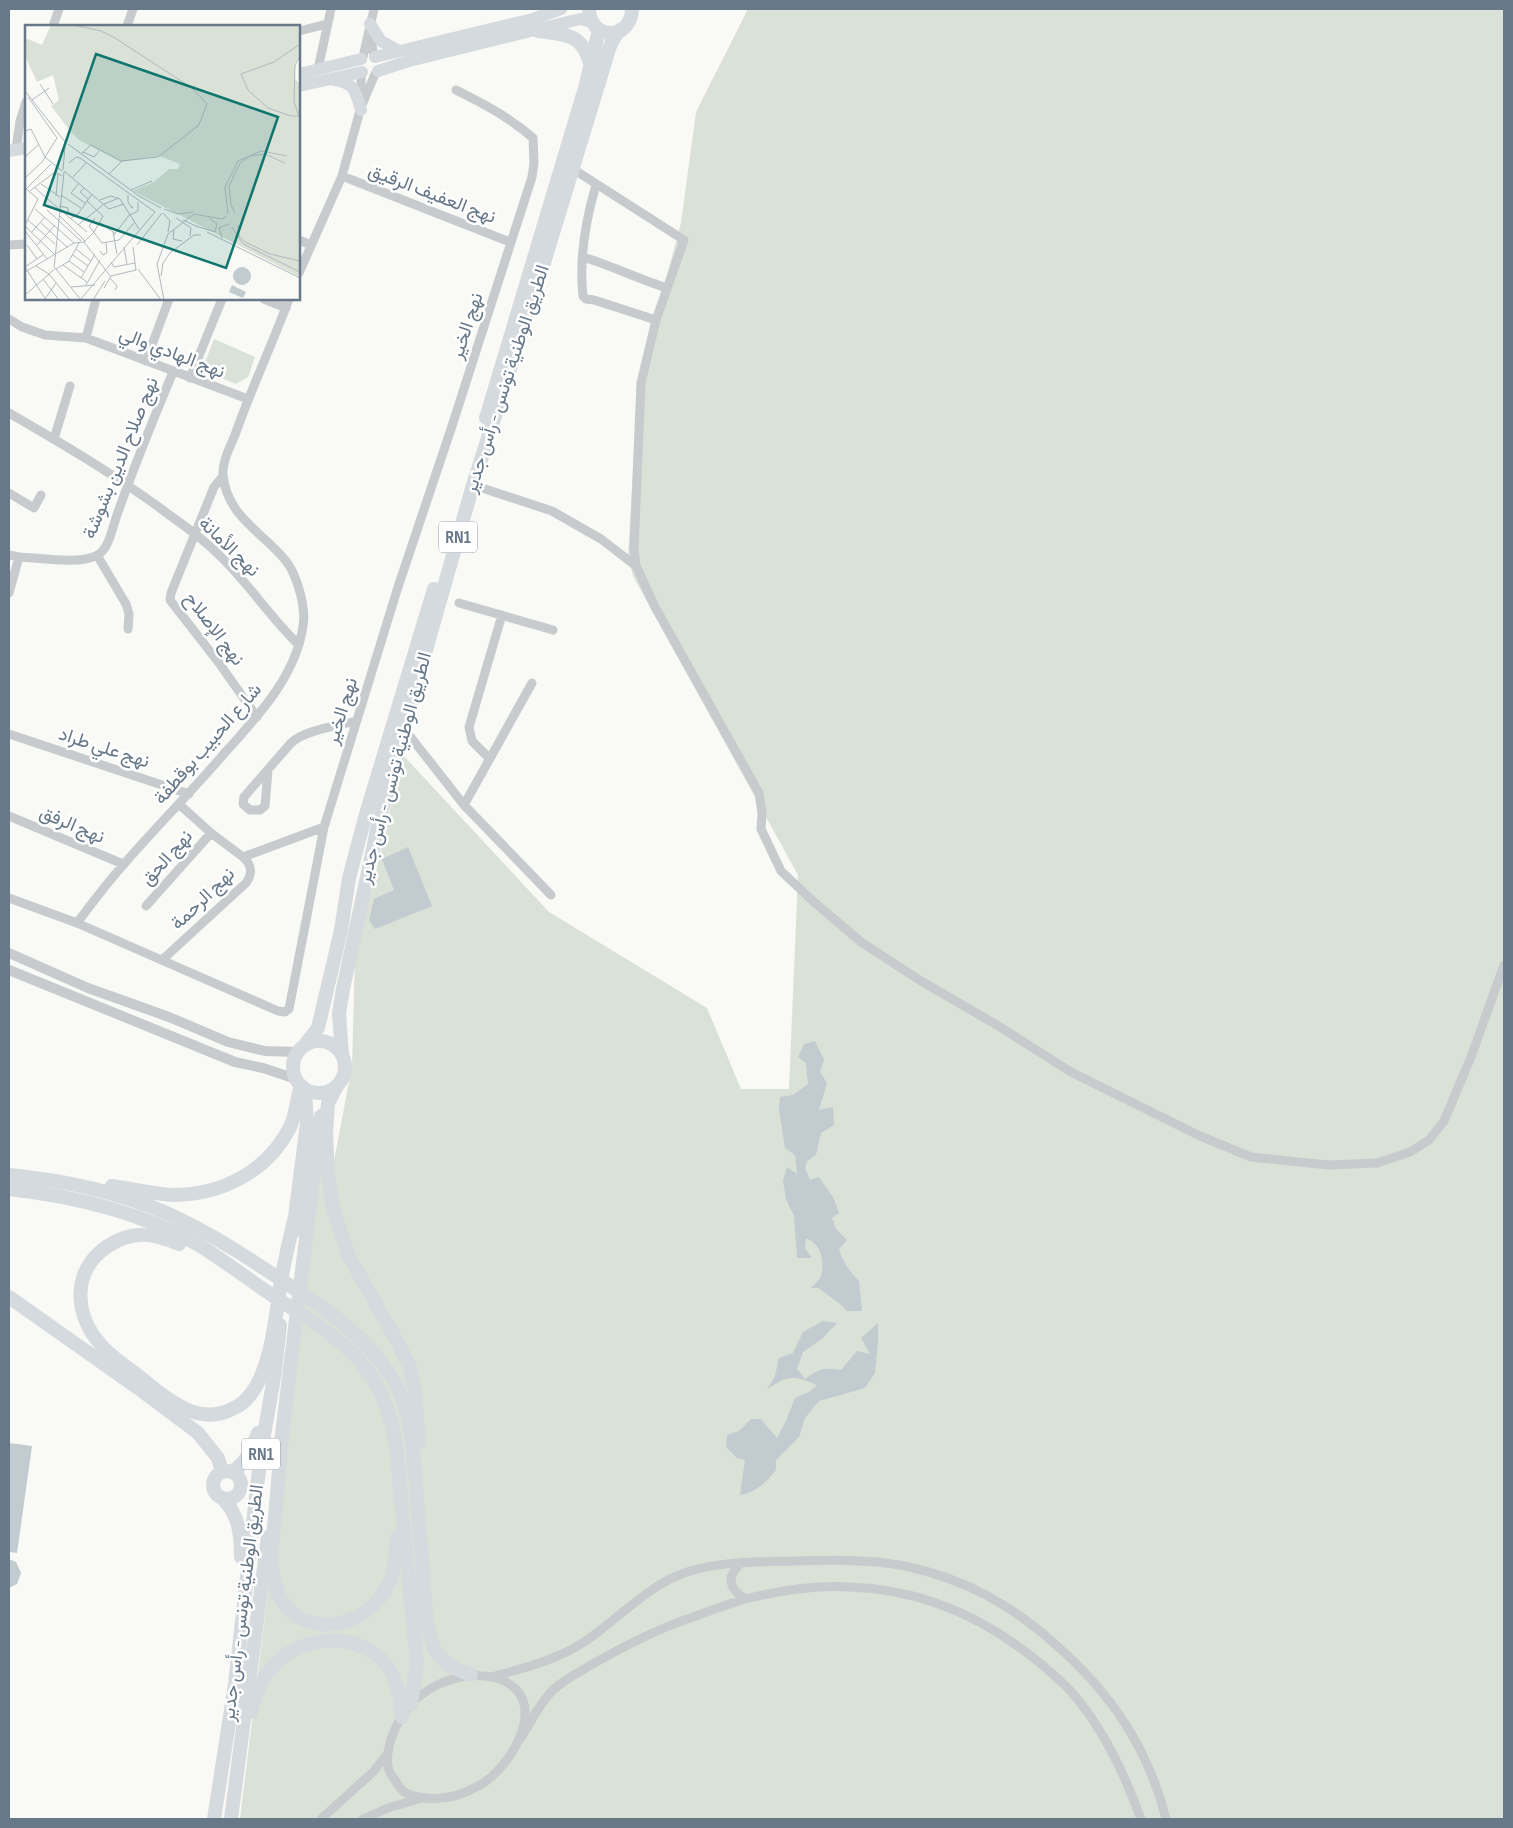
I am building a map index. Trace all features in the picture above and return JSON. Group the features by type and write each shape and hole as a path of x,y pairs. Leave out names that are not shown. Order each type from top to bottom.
{"main road":[{"path":"300,86 332,80 369,65 397,50 533,19 561,9"},
{"name":"RN1","path":"620,30 630,21 632,9"},
{"path":"300,74 318,69 402,62 538,31 580,19 593,20 614,33 620,30"},
{"name":"الطريق الوطنية تونس - رأس جدير","path":"301,1049 318,1028 340,930 349,878 366,814 482,435 493,391 511,337 591,67 593,20"},
{"path":"369,26 379,39 397,50"},
{"name":"الطريق الوطنية تونس - رأس جدير","path":"342,1055 340,1012 343,989 379,821 473,485 610,46 620,30"},
{"path":"538,31 574,38 583,45 591,67"},
{"path":"332,80 346,82 352,87 361,109"},
{"path":"301,1049 309,1043 322,1041 333,1046 342,1055"},
{"name":"RN1","path":"301,1049 293,1062 301,1085"},
{"name":"RN1","path":"332,1089 340,1082 344,1071 342,1055"},
{"path":"9,1175 85,1182 173,1195 205,1192 241,1178 256,1168 276,1148 294,1119 301,1085 316,1093 332,1089 328,1103 326,1134 328,1172 333,1208 342,1239 352,1263 404,1353 411,1374 416,1393 418,1424 419,1518"},
{"name":"الطريق الوطنية تونس - رأس جدير","path":"214,1819 241,1632 266,1417 275,1372 307,1124 301,1085"},
{"name":"الطريق الوطنية تونس - رأس جدير","path":"231,1819 323,1103 332,1089"},
{"path":"48,1180 112,1194 164,1212 214,1237 323,1308 354,1332 372,1351 388,1372 398,1390 411,1440 430,1638 434,1648 445,1663 454,1669 471,1675"},
{"path":"9,1190 78,1200 138,1217 184,1237 348,1347 363,1364 384,1396 392,1420 396,1447 417,1663 411,1704"},
{"path":"231,1267 166,1238 138,1234 129,1236 110,1244 94,1258 83,1277 80,1298 81,1308 91,1332 101,1346 160,1394 188,1410 200,1414 212,1415 228,1411 250,1396 261,1378 272,1337 283,1270 294,1220"},
{"path":"9,1297 198,1433 227,1472 240,1479 241,1489 235,1498 224,1500"},
{"path":"282,1430 272,1556 279,1595 292,1611 310,1622 329,1625 350,1621 370,1610 384,1594 392,1577 396,1555 395,1504 387,1431 378,1400 363,1375 321,1328"},
{"path":"241,1632 238,1609 241,1562 240,1531 232,1508 216,1495 213,1486 215,1477 243,1463 250,1454 266,1417"},
{"path":"236,1781 258,1690 274,1664 284,1656 304,1646 315,1642 340,1640 358,1644 373,1652 387,1666 391,1673 401,1696 402,1717"}],"street":[{"path":"53,25 59,9"},
{"path":"127,25 133,9"},
{"path":"318,69 330,9"},
{"path":"300,271 342,176 361,109 369,65 369,26 374,9"},
{"path":"300,31 328,24"},
{"name":"نهج الخير","path":"9,898 77,923 278,1010 285,1012 290,1006 324,827 356,721 530,184 534,163 533,138 496,110 456,90"},
{"path":"20,148 22,116 25,106"},
{"path":"573,169 684,240 656,320 641,383 634,549 636,566 655,607 759,793 762,813 761,829 781,872 861,942 921,981 997,1025 1071,1072 1198,1136 1252,1157 1328,1164 1377,1164 1410,1152 1429,1140 1444,1121 1471,1057 1504,965"},
{"name":"نهج العفيف الرقيق","path":"342,176 510,242"},
{"path":"596,185 590,205 583,257 582,278 584,298 656,320"},
{"path":"300,240 311,245"},
{"path":"9,245 25,244"},
{"path":"583,257 606,264 635,278 667,288"},
{"path":"86,338 96,300"},
{"path":"146,361 169,300"},
{"path":"190,378 222,300"},
{"path":"266,300 286,308"},
{"path":"223,476 225,462 248,399 289,300"},
{"name":"نهج الهادي والي","path":"9,319 22,327 45,335 86,338 248,399"},
{"name":"نهج صلاح الدين بشوشة","path":"9,555 80,560 98,555 103,551 127,484 173,372"},
{"path":"54,439 70,386"},
{"name":"نهج الأمانة","path":"9,413 127,484 195,533 235,571 281,627 298,644"},
{"name":"نهج الإصلاح","path":"223,476 214,487 171,593 170,600 225,670 257,717"},
{"name":"شارع الحبيب بوقطفة","path":"77,923 123,864 180,805 257,717 284,678 298,644 304,614 299,588 293,572 287,562 271,545 242,518 231,499 223,476"},
{"path":"473,485 552,511 601,539 636,566"},
{"path":"9,493 34,508 41,495"},
{"path":"98,555 126,604 129,614 128,629"},
{"path":"9,593 19,557"},
{"path":"459,603 553,630"},
{"path":"489,758 472,741 469,733 469,724 502,615"},
{"path":"464,805 532,683"},
{"path":"268,770 298,737 356,721"},
{"path":"405,730 464,805 551,895"},
{"name":"نهج علي طراد","path":"9,734 189,794"},
{"path":"180,805 243,857 324,827"},
{"name":"نهج الرفق","path":"9,816 123,864"},
{"name":"نهج الحق","path":"146,906 212,833"},
{"name":"نهج الرحمة","path":"162,960 250,878 251,870 249,863 243,857"},
{"path":"9,953 88,988 169,1017 228,1042 265,1051 301,1049"},
{"path":"9,970 235,1062 263,1068 301,1085"},
{"path":"492,1678 546,1661 566,1652 583,1643 646,1593 667,1580 702,1568 742,1562 846,1560 896,1565 952,1580 998,1600 1037,1628 1078,1664 1115,1707 1134,1736 1154,1778 1166,1819"},
{"path":"742,1562 733,1572 731,1580 733,1589 745,1599"},
{"path":"388,1753 389,1770 399,1788 408,1794 435,1799 456,1796 481,1785 496,1773 552,1692 577,1674 641,1638 682,1621 745,1599 796,1590 848,1586 883,1589 910,1594 942,1605 980,1622 1019,1646 1059,1680 1075,1696 1113,1753 1128,1784 1140,1819"},
{"path":"321,1819 373,1772 388,1753 402,1717 411,1704 435,1686 449,1679 471,1675 509,1683 519,1694 525,1708 525,1722 520,1740"},
{"path":"363,1819 388,1808 422,1798"}],"shaded area":[{"path":"748,9 1504,9 1504,1819 240,1819 321,1159 334,1161 352,1066 355,957 387,826 401,753 549,912 707,1008 741,1089 789,1089 798,875 633,576 628,557 638,384 681,223 696,112"},
{"path":"214,339 255,357 248,377 236,384 202,370"},
{"path":"408,847 432,906 375,929 369,920 374,899 394,890 382,859"},
{"path":"815,1041 824,1060 820,1072 827,1083 819,1110 833,1107 834,1125 821,1133 816,1155 807,1161 805,1169 810,1180 819,1177 833,1197 839,1213 832,1218 836,1229 847,1240 839,1249 852,1274 859,1281 862,1311 847,1311 841,1304 819,1288 811,1288 821,1276 821,1253 815,1244 806,1238 805,1248 812,1258 797,1258 794,1216 786,1199 783,1181 787,1167 797,1174 795,1155 785,1148 779,1110 780,1097 793,1095 808,1084 806,1063 798,1057 804,1044"},
{"path":"823,1321 837,1323 823,1338 803,1352 797,1369 805,1379 822,1370 841,1370 857,1351 870,1354 861,1338 878,1323 875,1373 865,1388 819,1401 805,1418 799,1437 776,1460 776,1470 756,1489 740,1495 745,1460 737,1458 726,1447 727,1435 739,1431 751,1419 761,1419 777,1438 795,1398 809,1392 817,1385 802,1379 791,1378 780,1381 767,1389 775,1376 779,1358 793,1353 803,1332"},
{"path":"9,1443 32,1446 17,1553 9,1552"},
{"path":"9,1559 16,1562 21,1573 17,1584 9,1588"}]}
